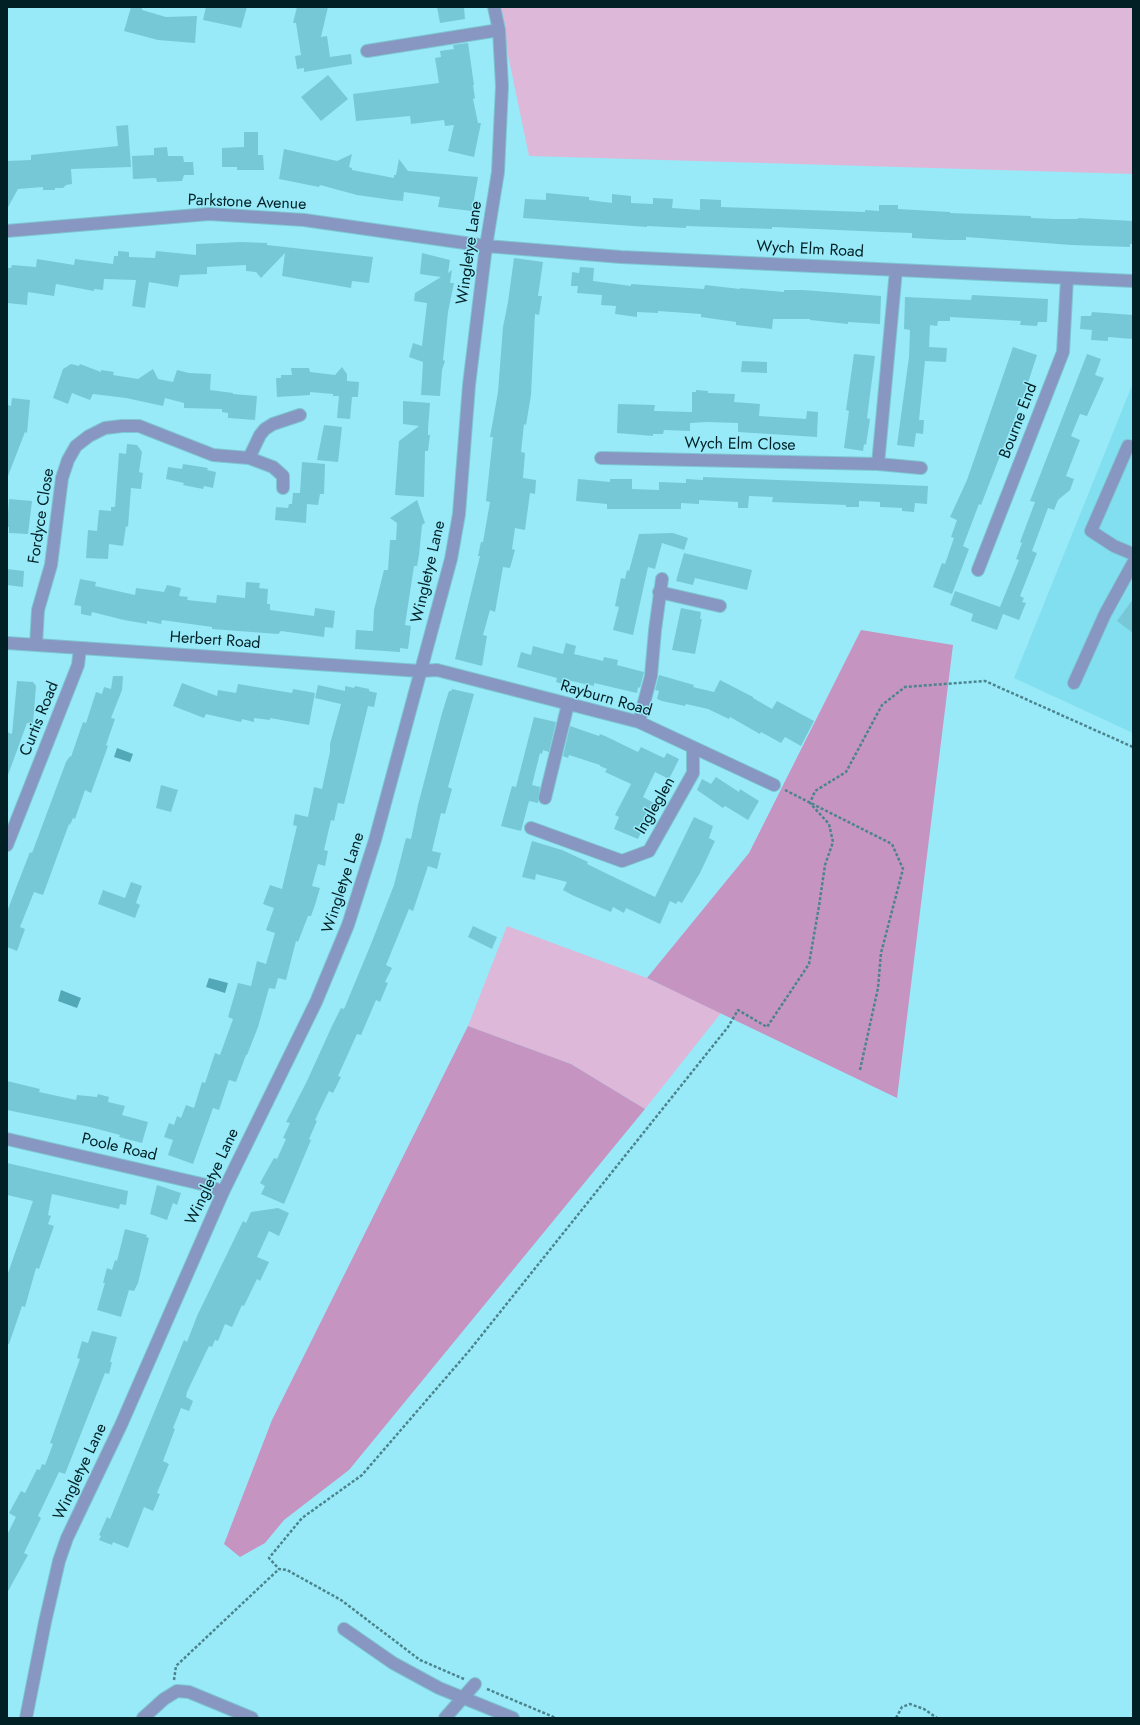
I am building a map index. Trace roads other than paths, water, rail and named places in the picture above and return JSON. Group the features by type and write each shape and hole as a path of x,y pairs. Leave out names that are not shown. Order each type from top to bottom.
{"street":[{"name":"Wingletye Lane","path":"26,1718 45,1622 59,1561 67,1538 121,1425 223,1192 316,1002 348,925 375,840 451,559 459,514 469,385 486,246 498,172 502,86 499,30 494,7"},
{"path":"367,51 499,30"},
{"name":"Parkstone Avenue","path":"7,231 209,214 304,220 486,246"},
{"name":"Wych Elm Road","path":"486,246 621,257 1133,281"},
{"path":"878,464 896,270"},
{"name":"Bourne End","path":"978,570 1063,352 1066,278"},
{"path":"254,461 260,435 264,429 273,424 300,415"},
{"name":"Fordyce Close","path":"36,645 38,610 50,565 62,478 68,460 76,446 89,436 105,428 139,426 213,454 254,461 278,470 283,476 282,488"},
{"path":"1133,447 1128,446 1091,531 1114,546 1133,554"},
{"name":"Wych Elm Close","path":"601,458 878,464 921,468"},
{"path":"1074,683 1105,614 1133,563"},
{"path":"639,722 652,676 659,592 662,579"},
{"path":"659,592 720,606"},
{"name":"Herbert Road","path":"7,643 420,671"},
{"name":"Curtis Road","path":"7,845 78,665 80,648"},
{"name":"Rayburn Road","path":"420,671 438,670 639,722 693,749 774,785"},
{"path":"545,798 568,704"},
{"name":"Ingleglen","path":"531,828 622,861 649,852 693,773 693,749"},
{"name":"Poole Road","path":"7,1139 206,1185 223,1192"},
{"path":"344,1629 393,1663 439,1688 513,1718"},
{"path":"445,1718 475,1684"},
{"path":"144,1718 175,1686 252,1718"}]}
